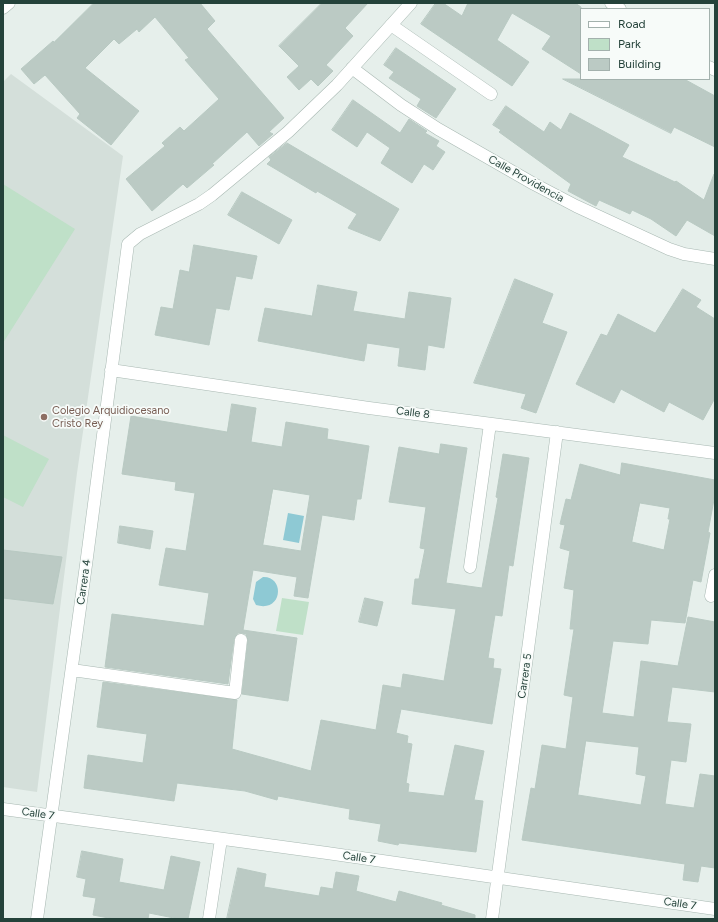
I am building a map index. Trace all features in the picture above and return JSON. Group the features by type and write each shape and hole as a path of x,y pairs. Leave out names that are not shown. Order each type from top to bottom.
{"street":[{"path":"3,8 8,3"},
{"path":"352,68 411,3"},
{"path":"391,25 491,94"},
{"name":"Carrera 4","path":"37,919 72,670 128,244 140,234 186,212 212,195 288,132 352,68"},
{"name":"Calle Providencia","path":"352,68 401,105 438,129 576,206 669,249 684,254 715,259"},
{"name":"Calle 8","path":"111,370 361,407 715,453"},
{"path":"470,567 490,424"},
{"name":"Carrera 5","path":"492,919 558,432"},
{"path":"711,596 715,575"},
{"path":"72,670 235,693 241,640"},
{"name":"Calle 7","path":"3,809 715,909"},
{"path":"209,919 221,839"}],"shaded area":[{"name":"Colegio Arquidiocesano Cristo Rey","path":"11,74 123,156 77,473 37,792 3,787 3,82"}],"green space":[{"path":"3,184 75,229 3,343"},
{"path":"3,435 49,459 23,507 3,497"},
{"path":"282,598 309,602 303,635 276,631"}],"water":[{"path":"288,513 304,516 299,543 283,540"},
{"path":"263,577 270,578 275,582 278,588 276,599 272,604 265,606 256,605 253,599 256,582"}],"building":[{"path":"94,3 200,3 215,21 207,29 284,118 269,132 273,134 259,146 247,132 212,164 214,165 187,188 183,184 152,211 126,179 165,146 162,143 180,127 184,131 219,99 185,60 189,58 155,17 139,32 137,29 119,44 114,39 85,68 139,111 111,145 77,118 80,114 45,75 34,84 21,69 53,41 54,42"},
{"path":"322,3 368,3 345,28 353,36 326,65 333,71 318,86 311,79 299,90 287,77 299,66 279,46"},
{"path":"436,3 443,3 462,16 468,3 575,3 581,7 580,73 542,49 551,36 512,13 497,40 529,62 512,86 421,24"},
{"path":"396,48 456,89 436,118 417,106 421,99 389,78 394,72 384,65"},
{"path":"563,79 686,80 715,96 715,147 674,127 671,133"},
{"path":"353,100 400,133 409,119 427,131 425,133 439,141 436,146 445,152 433,170 424,164 412,183 381,163 390,148 367,132 357,147 332,130"},
{"path":"506,106 544,132 550,122 561,130 570,113 629,145 622,157 675,182 676,181 704,200 715,174 715,236 687,220 676,236 651,219 632,210 630,214 599,200 596,206 568,191 571,184 499,132 501,130 493,125"},
{"path":"287,143 399,209 380,241 348,228 357,214 317,191 316,193 267,164 271,160 269,157"},
{"path":"242,192 292,220 279,244 228,215"},
{"path":"194,245 257,256 252,279 236,276 229,310 216,308 209,345 155,335 161,307 173,309 180,270 189,272"},
{"path":"515,279 553,294 542,323 567,332 536,413 521,408 526,394 474,383"},
{"path":"318,285 357,292 353,311 405,319 409,292 451,298 444,348 428,345 425,370 398,366 400,348 367,343 364,361 258,341 265,308 312,316"},
{"path":"683,289 701,300 696,307 715,319 715,398 703,420 669,402 664,412 621,389 614,403 576,384 601,334 607,336 618,314 655,333"},
{"path":"232,404 256,408 251,442 282,447 286,422 328,429 327,439 369,446 361,499 357,499 354,520 322,515 308,598 294,596 297,577 253,570 243,630 297,638 288,701 242,694 248,640 246,634 242,633 238,633 234,639 228,684 105,667 112,614 204,626 209,593 159,585 166,548 186,551 195,493 175,490 176,482 122,474 131,416 227,432","holes":["273,489 310,495 301,551 263,545"]},
{"path":"441,444 467,448 446,583 482,588 498,498 496,497 503,454 529,458 513,566 509,565 502,616 495,615 488,658 494,659 493,668 501,669 492,724 401,709 396,733 408,736 407,743 412,744 406,783 409,784 408,792 444,796 455,745 484,751 474,800 483,801 476,852 399,843 398,845 378,841 381,824 349,819 350,809 278,796 277,800 245,791 177,783 174,801 84,788 88,755 143,763 147,734 97,727 103,682 237,700 232,749 311,771 321,720 376,730 383,685 401,688 403,674 444,681 456,609 412,604 415,579 419,579 425,549 420,548 426,507 389,502 399,447 439,454"},
{"path":"622,463 715,480 715,494 708,532 710,533 701,582 693,580 685,623 651,620 648,644 613,641 602,713 634,717 641,661 678,666 688,617 715,622 715,692 672,687 667,722 691,724 686,762 671,760 665,804 694,808 700,774 715,776 715,868 701,866 698,882 683,880 685,864 522,840 531,788 535,789 542,745 566,749 573,697 564,695 574,629 570,629 574,590 564,588 570,551 560,548 565,525 560,524 566,499 571,500 580,464 620,475","holes":["640,503 670,508 668,519 670,519 664,550 632,542","586,741 639,747 636,774 646,776 641,805 578,795"]},
{"path":"120,526 153,531 150,549 118,543"},
{"path":"3,550 62,557 53,604 3,598"},
{"path":"365,598 383,602 377,626 359,622"},
{"path":"82,851 123,859 119,882 164,890 171,856 200,862 188,919 179,919 149,913 148,919 114,919 93,915 96,898 83,896 86,879 77,877"},
{"path":"238,868 266,874 264,887 319,896 321,887 333,889 336,872 359,876 356,891 396,902 399,891 442,903 441,905 475,915 475,919 227,919"}],"place":[{"name":"Colegio Arquidiocesano Cristo Rey","path":"44,417"}]}
